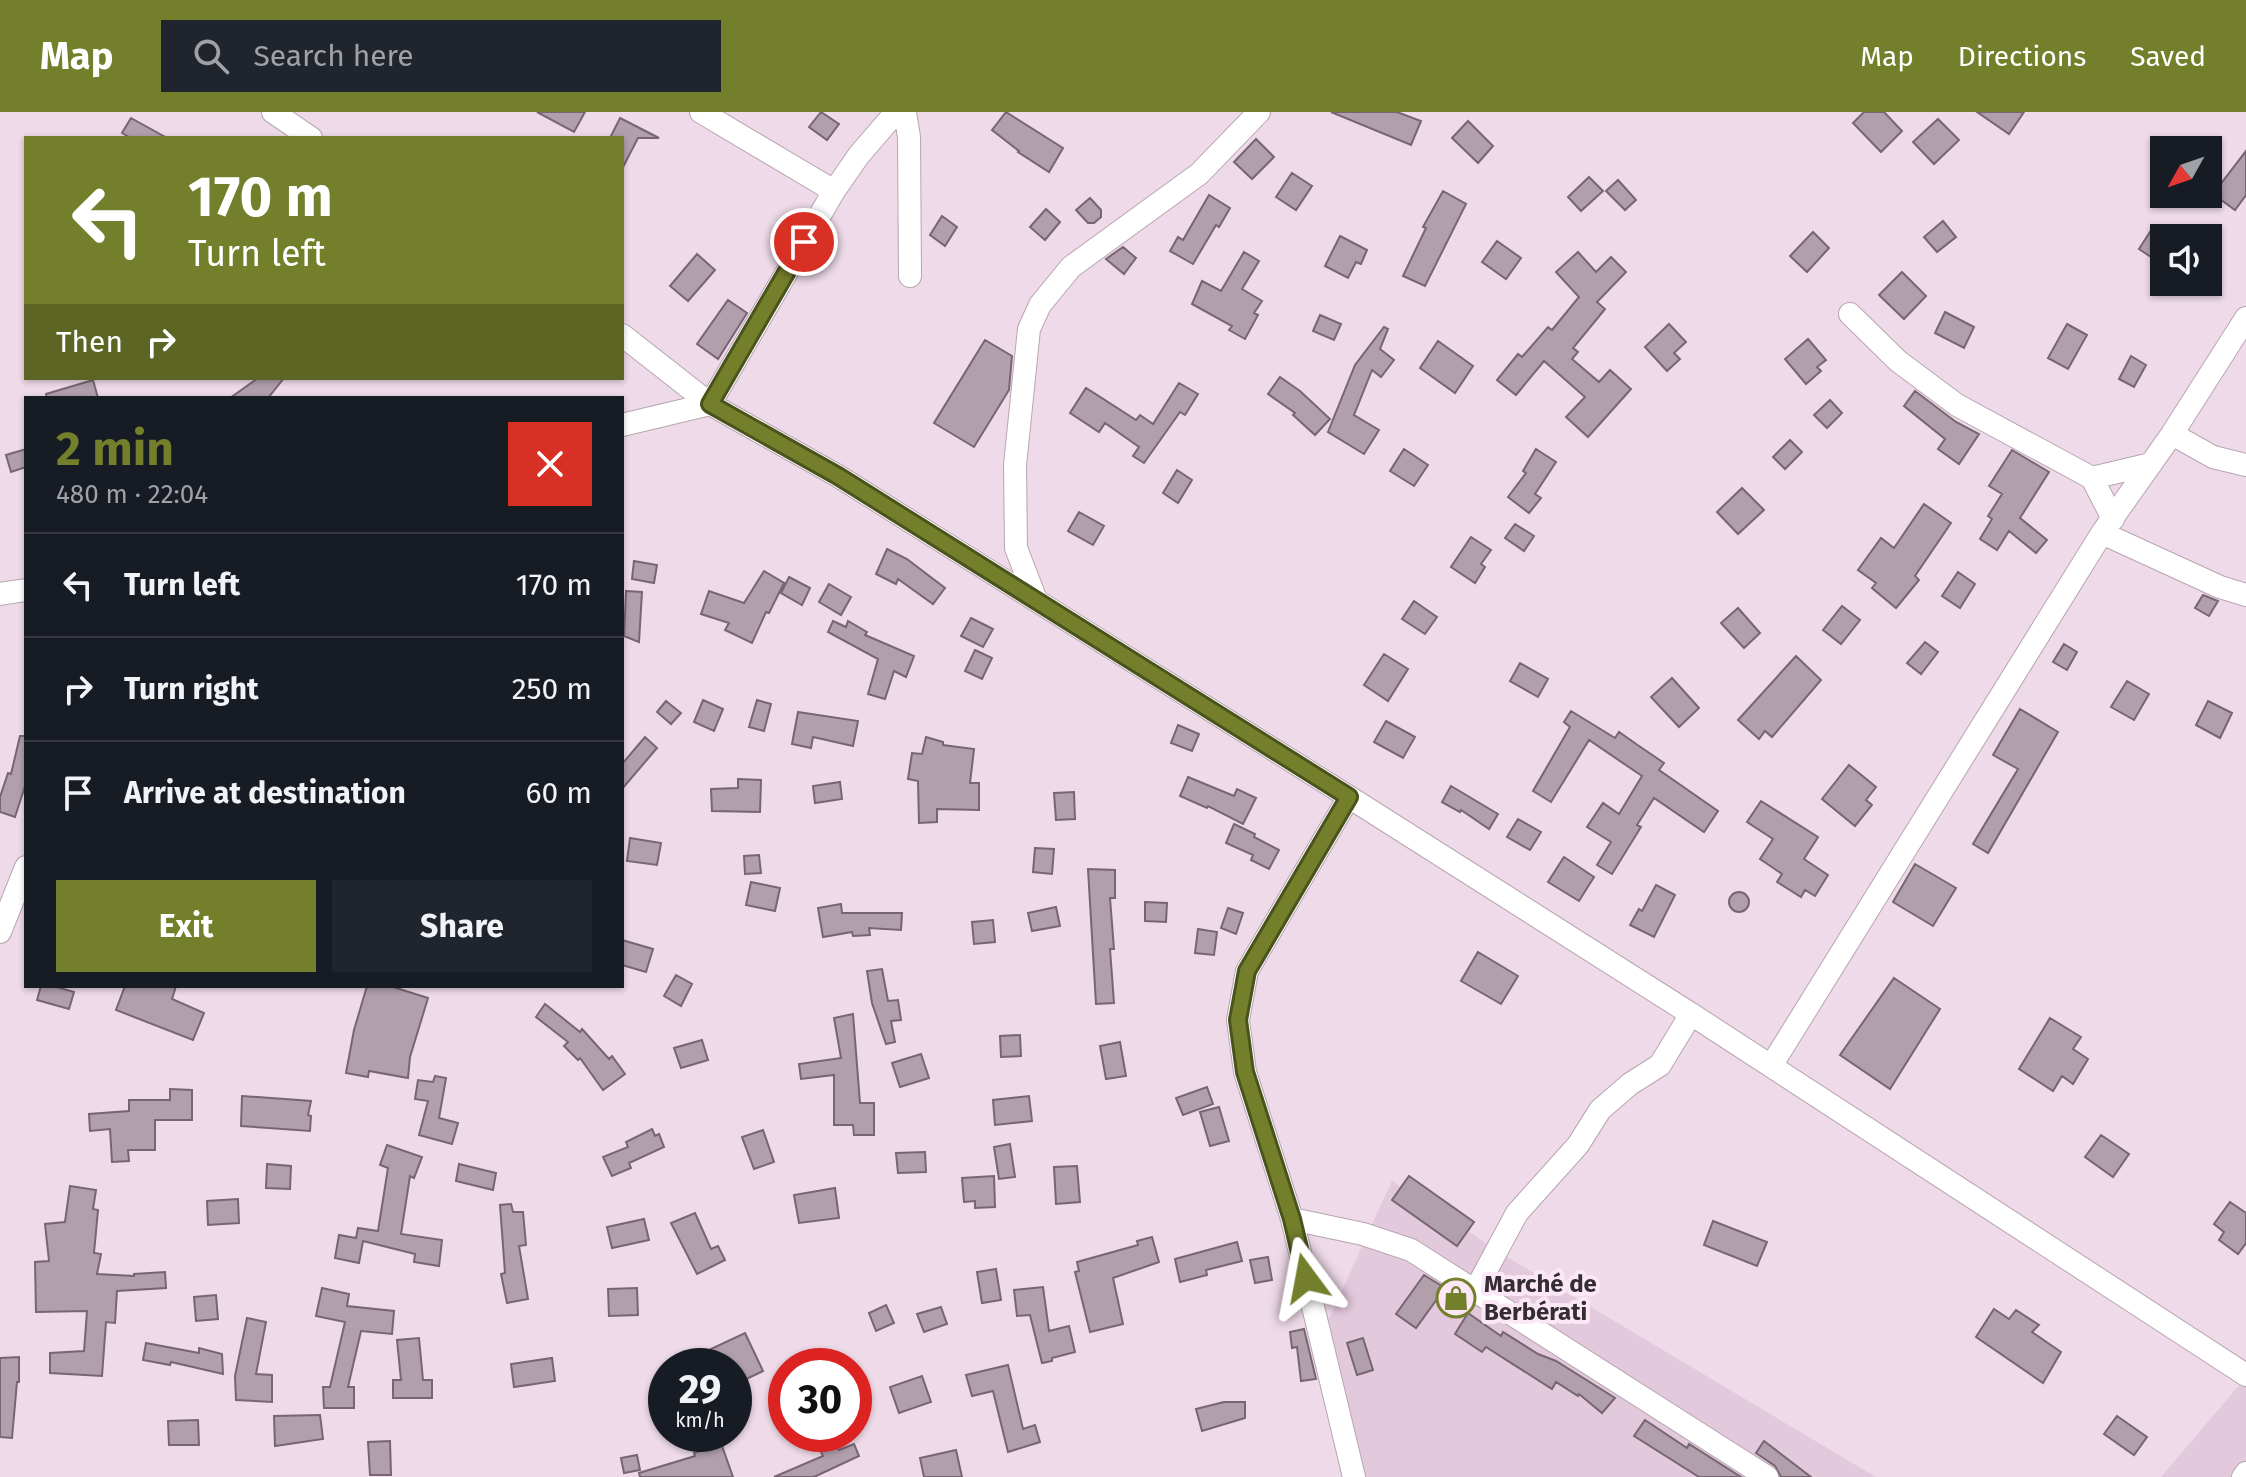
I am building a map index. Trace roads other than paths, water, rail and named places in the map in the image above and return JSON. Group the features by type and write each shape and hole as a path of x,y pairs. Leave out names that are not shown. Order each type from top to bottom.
{"street":[{"path":"273,112 308,136"},
{"path":"701,112 834,191"},
{"path":"624,425 710,404 834,191 859,155 896,112"},
{"path":"905,112 909,137 910,276"},
{"path":"1036,600 1016,548 1015,465 1029,329 1040,305 1071,267 1199,174 1259,112"},
{"path":"1850,314 1898,361 1957,405 2092,478 2151,464"},
{"path":"1771,1066 2107,526 2172,434 2246,318"},
{"path":"624,337 710,404 838,476 1349,797 1691,1014 2246,1375"},
{"path":"2172,434 2213,457 2246,465"},
{"path":"2092,478 2107,526 2220,587 2246,595"},
{"path":"0,594 24,590"},
{"path":"1349,797 1247,971 1238,1020 1245,1072 1292,1219 1350,1476"},
{"path":"0,932 24,872"},
{"path":"1475,1291 1517,1213 1578,1145 1600,1110 1630,1084 1660,1065 1691,1014"},
{"path":"1292,1219 1363,1234 1411,1250 1767,1477"}],"place":[{"name":"Marché de Berbérati","path":"1456,1298"}]}
